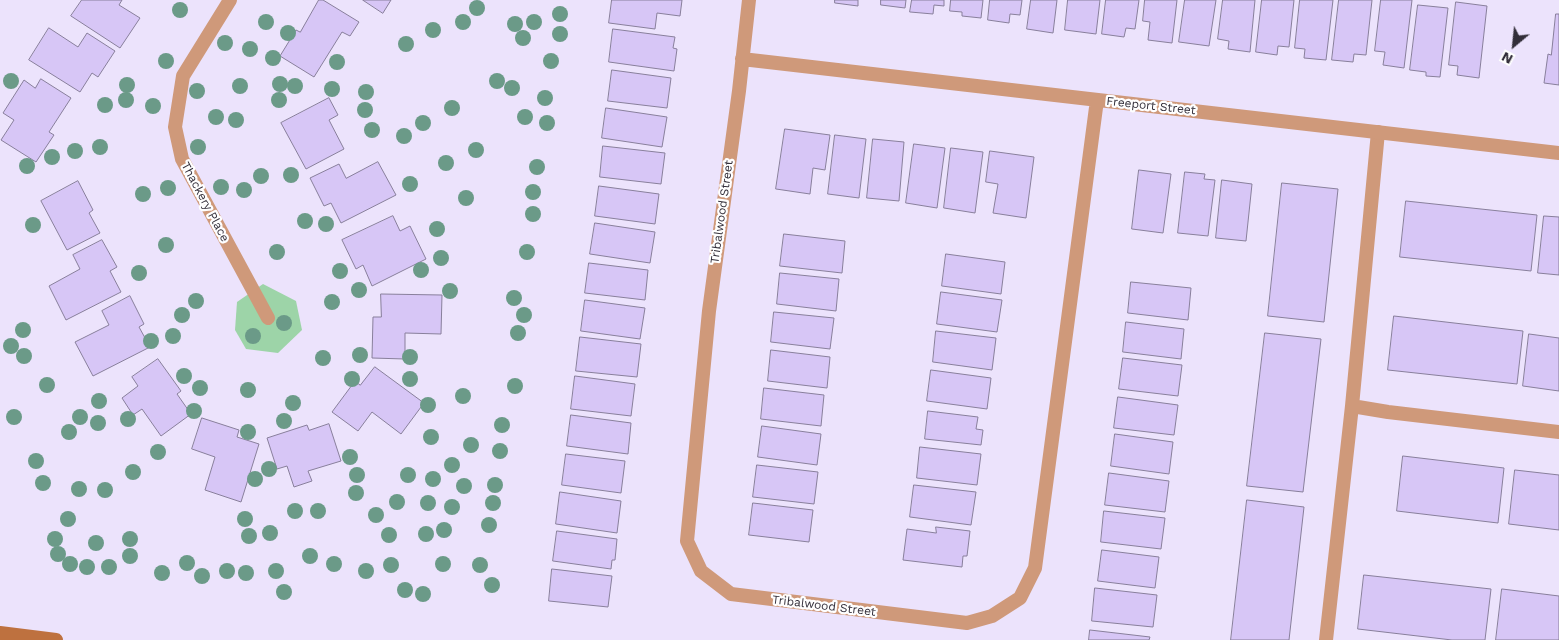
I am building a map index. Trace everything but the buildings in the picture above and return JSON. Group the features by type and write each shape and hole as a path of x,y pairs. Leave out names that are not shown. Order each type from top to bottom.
{"main road":[{"path":"0,633 56,640"}],"street":[{"name":"Thackery Place","path":"230,0 183,76 176,127 182,159 268,318"},
{"name":"Tribalwood Street","path":"749,0 709,311 687,541 701,571 731,594 966,623 992,616 1020,598 1035,568 1097,100"},
{"name":"Freeport Street","path":"742,60 1559,153"},
{"path":"1326,640 1352,406 1378,132"},
{"path":"1352,406 1559,432"}],"green space":[{"path":"263,284 296,301 302,330 278,353 246,349 235,330 237,302"}]}
